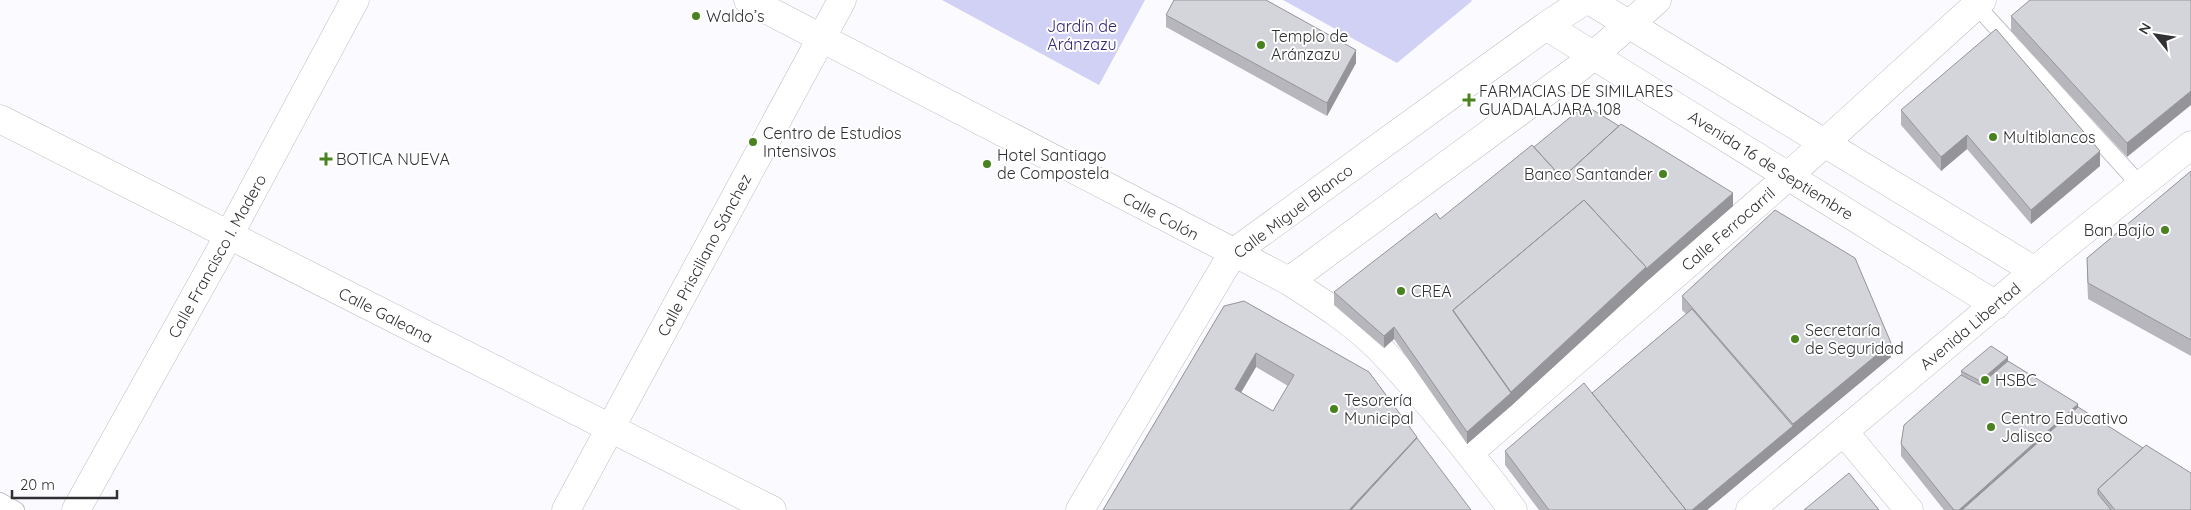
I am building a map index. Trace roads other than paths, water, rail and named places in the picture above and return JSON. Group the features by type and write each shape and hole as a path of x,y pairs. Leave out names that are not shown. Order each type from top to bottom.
{"street":[{"name":"Calle Francisco I. Madero","path":"76,510 229,235 355,0"},
{"name":"Calle Colón","path":"748,0 822,36 1232,253 1289,281 1335,311 1379,349 1469,453 1513,510"},
{"name":"Calle Prisciliano Sánchez","path":"566,510 842,0"},
{"name":"Calle Miguel Blanco","path":"1080,510 1232,253 1546,26 1585,0"},
{"path":"1589,0 2035,271"},
{"path":"1289,281 1594,55 1656,0"},
{"name":"Calle Ferrocarril","path":"1469,453 1825,144 1979,3"},
{"name":"Avenida 16 de Septiembre","path":"1546,26 1996,305"},
{"name":"Calle Galeana","path":"0,119 772,510"},
{"name":"Avenida Libertad","path":"1750,510 2035,271 2191,145"},
{"path":"1844,432 1908,510"}],"lane":[{"path":"1979,3 2140,185"},
{"path":"0,501 16,510"}],"place":[{"name":"Waldo’s","path":"696,16"},
{"name":"Templo de Aránzazu","path":"1261,45"},
{"name":"FARMACIAS DE SIMILARES GUADALAJARA 108","path":"1469,100"},
{"name":"Multiblancos","path":"1993,137"},
{"name":"Centro de Estudios Intensivos","path":"753,142"},
{"name":"BOTICA NUEVA","path":"326,159"},
{"name":"Hotel Santiago de Compostela","path":"987,164"},
{"name":"Banco Santander","path":"1663,174"},
{"name":"Ban Bajío","path":"2165,230"},
{"name":"CREA","path":"1401,291"},
{"name":"Secretaría de Seguridad","path":"1795,339"},
{"name":"HSBC","path":"1985,380"},
{"name":"Tesorería Municipal","path":"1334,409"},
{"name":"Centro Educativo Jalisco","path":"1991,427"}],"park label":[{"name":"Jardín de Aránzazu","path":"1082,35"}]}
